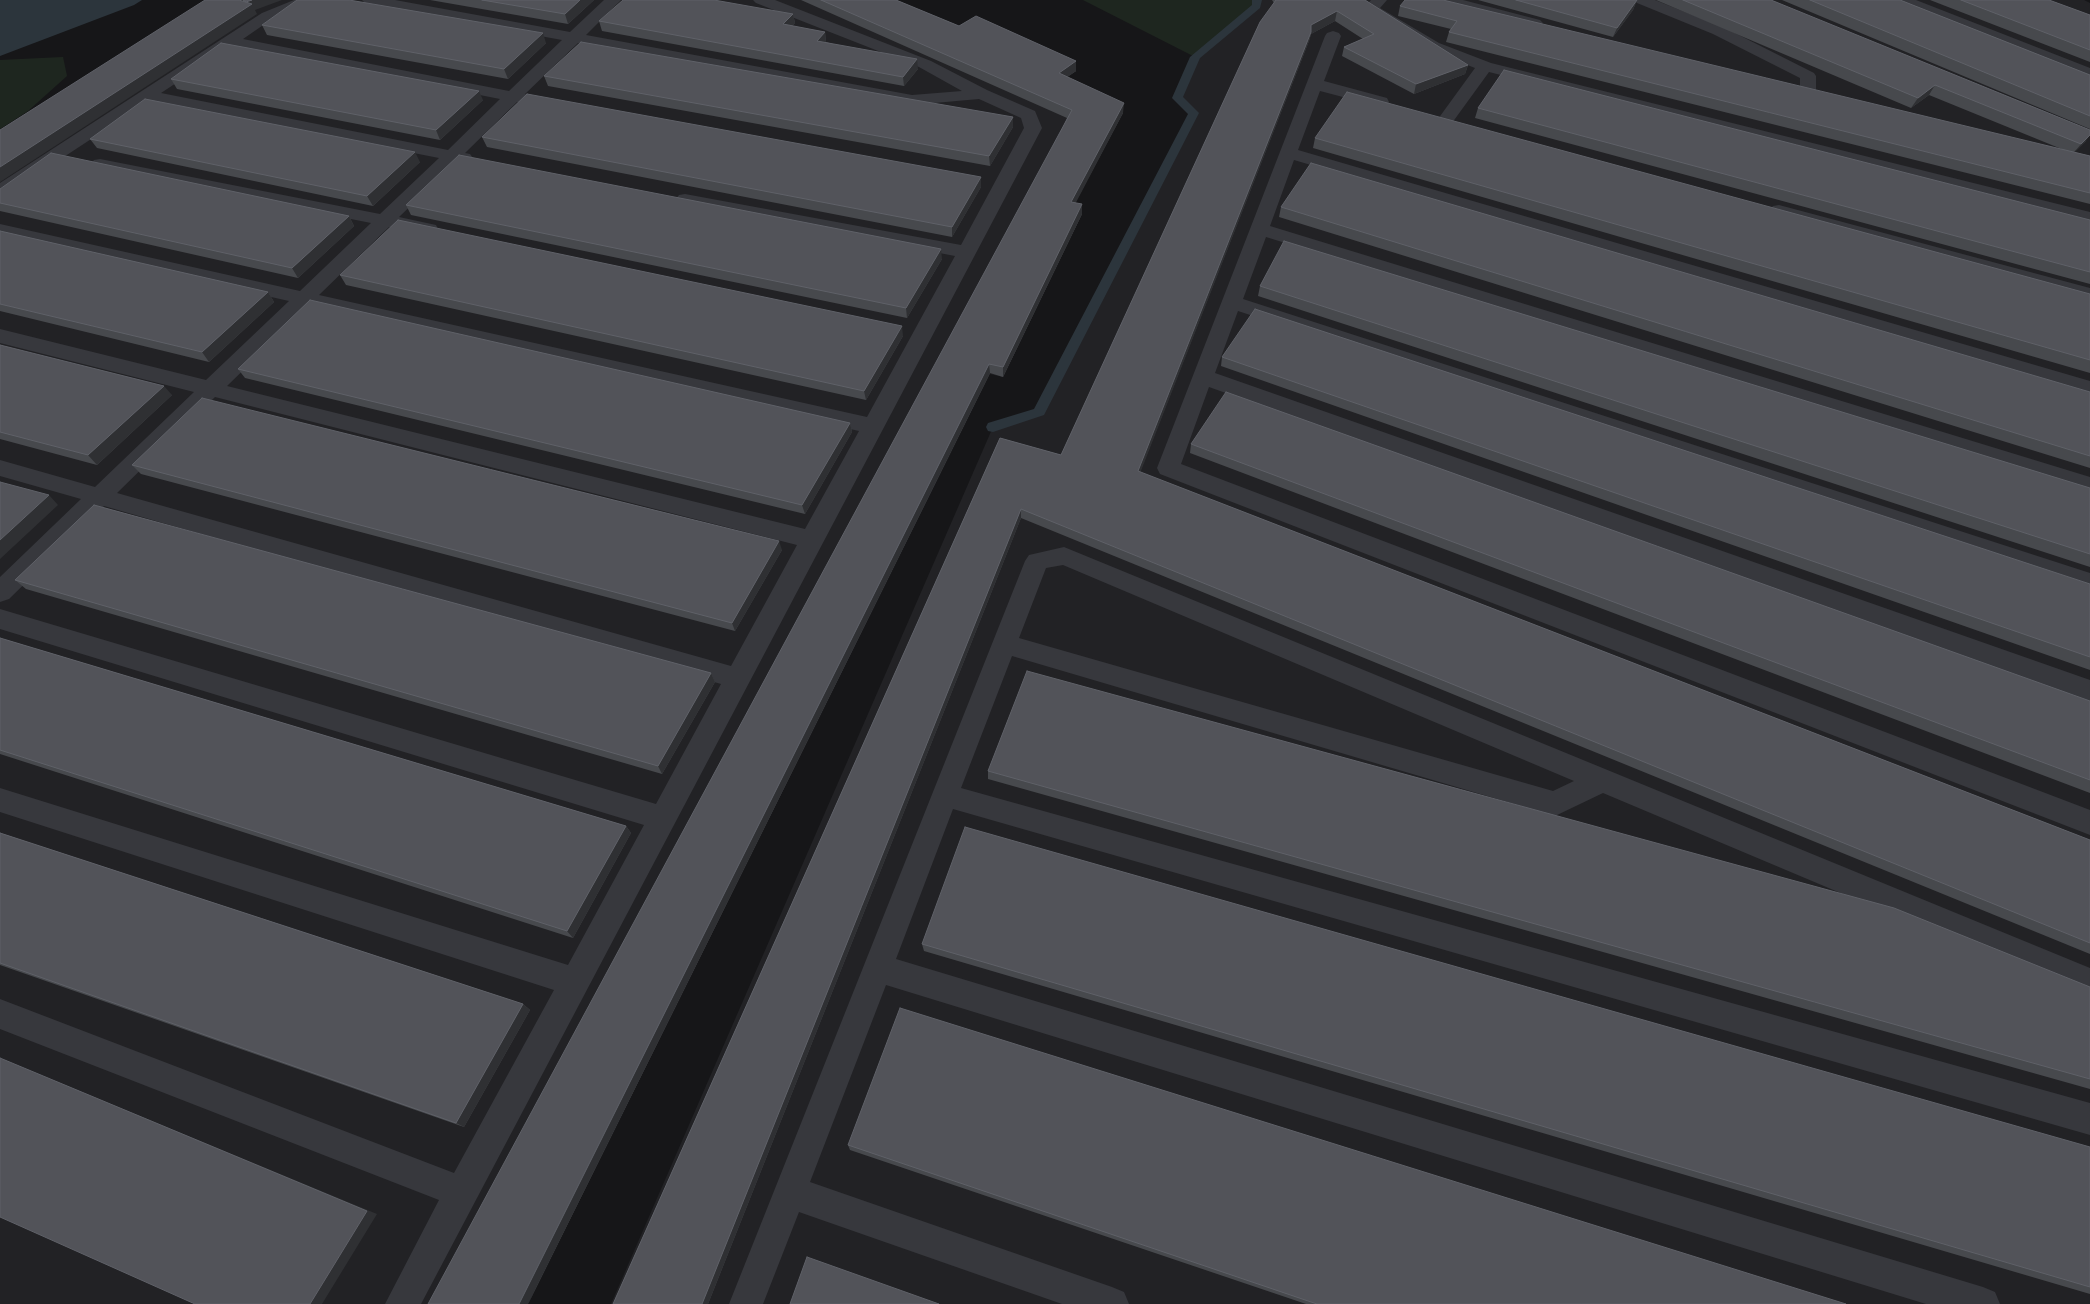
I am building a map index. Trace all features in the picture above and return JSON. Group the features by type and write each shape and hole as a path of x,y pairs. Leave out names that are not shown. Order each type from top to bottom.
{"lane":[{"path":"0,192 267,16 307,0"},
{"path":"370,0 912,100 981,94"},
{"path":"0,592 452,155 575,39 613,0"},
{"path":"402,1304 873,426 913,330 966,252 993,181 1033,128 1029,115 981,94 925,64 761,0"},
{"path":"1379,0 1371,9 1433,46 1485,66 2090,218"},
{"path":"1445,0 1550,26"},
{"path":"1642,0 1719,31 1808,76 1808,91"},
{"path":"1902,0 2090,74"},
{"path":"1333,36 1168,468 2090,823"},
{"path":"229,41 543,102"},
{"path":"1446,120 1485,66"},
{"path":"1315,84 1399,107"},
{"path":"1789,86 1827,96"},
{"path":"146,95 482,161"},
{"path":"1428,114 1466,125"},
{"path":"1288,153 2090,388"},
{"path":"55,155 444,232"},
{"path":"666,196 966,252"},
{"path":"1763,205 2090,294"},
{"path":"1259,229 2090,485"},
{"path":"0,230 873,426"},
{"path":"1232,302 2090,582"},
{"path":"0,336 812,540"},
{"path":"1203,377 2090,691"},
{"path":"0,468 738,678"},
{"path":"746,1304 1037,561 1064,556 2090,983"},
{"path":"0,619 663,818"},
{"path":"1004,644 1555,804 1602,780"},
{"path":"945,795 2090,1119"},
{"path":"0,800 575,982"},
{"path":"878,968 1983,1304"},
{"path":"0,1014 462,1193"},
{"path":"790,1192 1112,1304"}],"shaded area":[{"path":"0,0 142,0 134,5 0,56"},
{"path":"228,0 874,0 959,35 977,25 1076,71 1059,82 1100,101 1071,211 1082,214 1003,377 990,374 528,1304 0,1304 0,145"},
{"path":"1083,0 1257,0 1257,6 1195,57"},
{"path":"1257,0 2084,0 2090,3 2090,1304 611,1304 993,427 1039,412 1194,114 1177,98 1195,57 1257,6"},
{"path":"63,57 67,76 28,111 0,129 0,60"}],"building":[{"path":"205,0 239,0 252,4 0,167 0,130"},
{"path":"297,0 349,0 543,33 504,69 262,25"},
{"path":"482,0 580,0 565,14"},
{"path":"623,0 714,0 793,14 783,24 825,32 817,41 917,59 903,77 599,21"},
{"path":"821,0 896,0 959,26 976,16 1076,61 1059,73 1124,103 1071,202 1082,204 1003,367 989,364 519,1304 428,1304 1072,110"},
{"path":"1276,0 1365,0 1468,65 1416,84 1344,47 1374,34 1337,11 1311,25 1311,32 1138,471 2090,840 2090,943 1021,509 702,1304 613,1304 1000,438 1061,455 1260,22"},
{"path":"1405,0 1443,0 2090,156 2090,193 1449,32 1457,21 1400,6"},
{"path":"1516,0 1637,0 1617,28"},
{"path":"1683,0 1771,0 2090,130 2090,135 2081,144 1935,85 1918,98"},
{"path":"1810,0 1900,0 2090,75 2090,116"},
{"path":"1961,0 2049,0 2090,15 2090,50"},
{"path":"581,42 1013,117 989,156 544,76"},
{"path":"221,43 479,91 436,130 171,79"},
{"path":"1504,70 2090,220 2090,272 1478,108"},
{"path":"1347,92 2090,294 2090,360 1315,138"},
{"path":"527,94 981,177 952,227 482,137"},
{"path":"145,99 415,152 367,196 90,139"},
{"path":"51,153 349,216 292,268 0,203 0,189"},
{"path":"459,155 941,249 906,308 406,205"},
{"path":"1311,163 2090,392 2090,456 1281,207"},
{"path":"398,220 902,326 864,391 340,275"},
{"path":"0,231 268,292 202,352 0,304"},
{"path":"1284,241 2090,488 2090,554 1260,286"},
{"path":"310,300 850,423 802,505 238,369"},
{"path":"1255,309 2090,584 2090,657 1222,357"},
{"path":"0,345 164,386 88,455 0,432"},
{"path":"1226,392 2090,701 2090,780 1191,444"},
{"path":"202,398 779,541 732,623 132,465"},
{"path":"0,482 49,495 0,540"},
{"path":"94,505 711,673 658,766 15,580"},
{"path":"0,638 626,826 567,931 0,750"},
{"path":"1027,671 1894,908 2090,987 2090,1079 988,771"},
{"path":"965,827 2090,1147 2090,1287 922,944"},
{"path":"0,833 523,1004 456,1123 0,963"},
{"path":"900,1008 1846,1304 1317,1304 848,1145"},
{"path":"0,1058 367,1211 310,1304 195,1304 0,1217"},
{"path":"807,1257 939,1304 790,1304"}],"waterway":[{"path":"993,427 1039,412 1194,113 1177,98 1195,57 1257,6 1257,0"}]}
